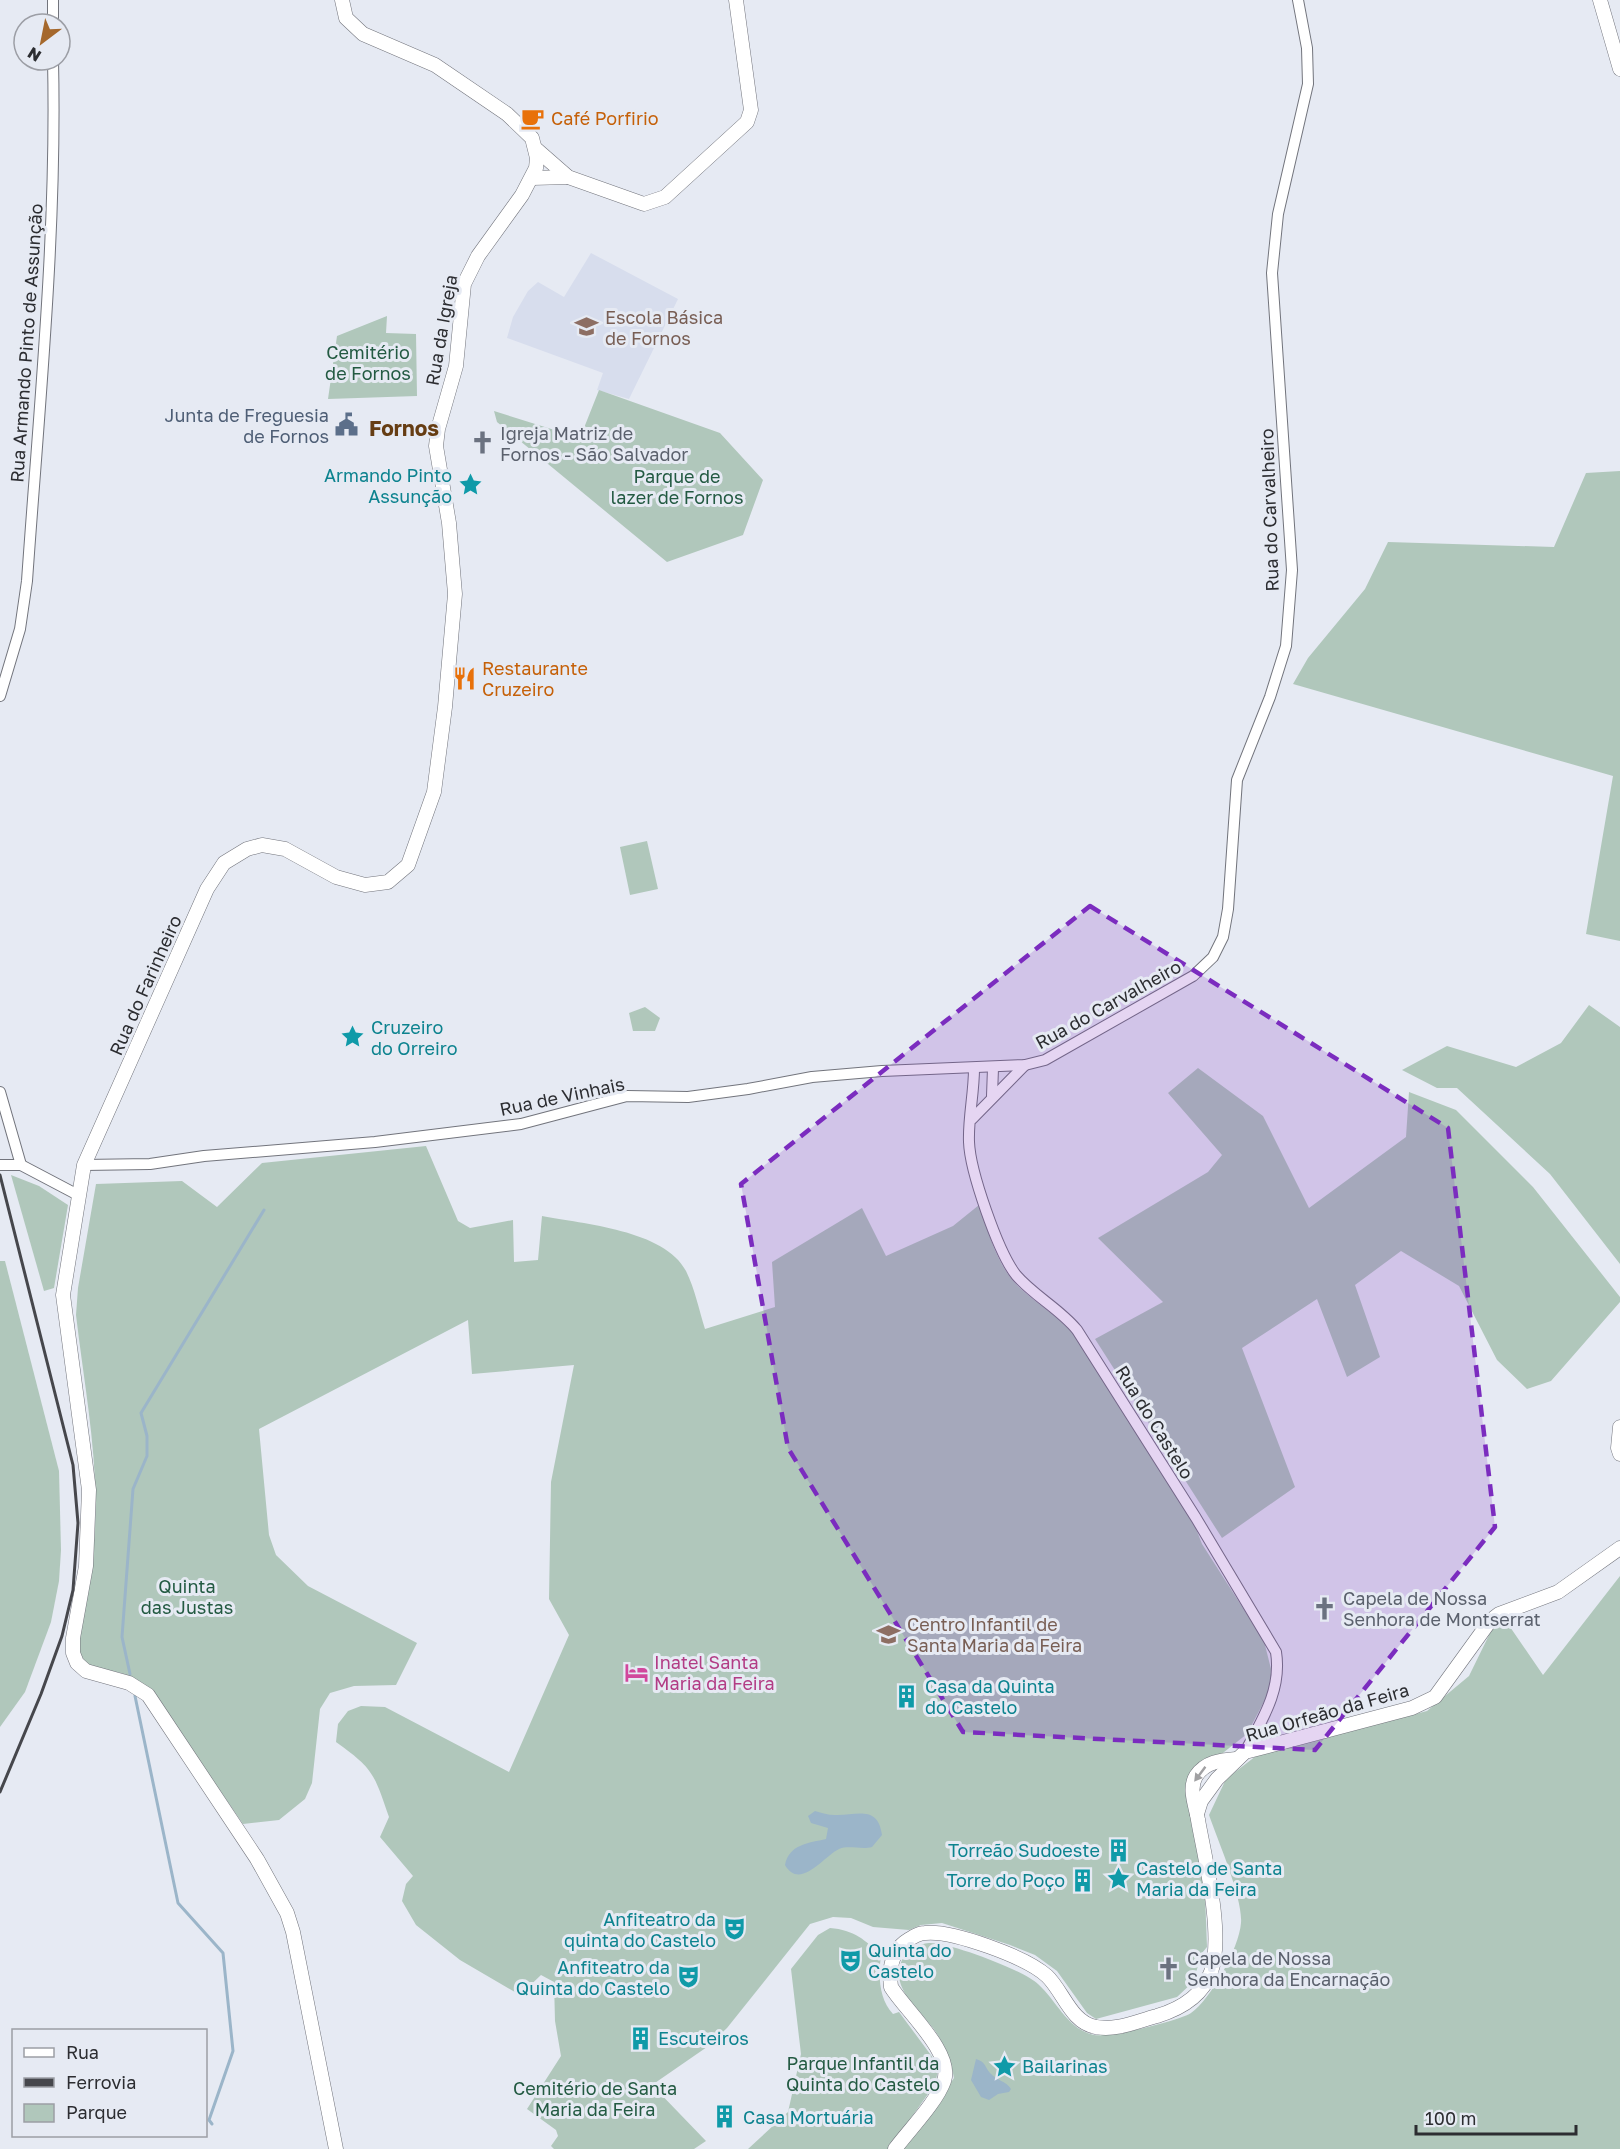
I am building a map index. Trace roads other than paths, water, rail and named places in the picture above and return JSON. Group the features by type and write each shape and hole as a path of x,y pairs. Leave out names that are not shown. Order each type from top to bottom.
{"main road":[{"path":"342,0 346,18 353,27 456,78 516,122 532,138 536,149 568,177 644,204 665,197 747,122 751,110 736,0"},
{"path":"1600,0 1620,69"},
{"name":"Rua da Igreja","path":"388,882 408,865 430,808 438,776 455,594 449,523 436,446 438,429 456,366 464,284 478,256 532,178 536,168 536,149"},
{"path":"532,178 568,177"},
{"name":"Rua do Farinheiro","path":"336,2149 287,1913 257,1859 148,1695 129,1683 86,1671 75,1659 73,1638 86,1566 89,1490 63,1297 84,1165 207,889 224,863 247,849 262,845 277,846 350,882 370,886 388,882"},
{"path":"1620,1427 1618,1448 1620,1454"},
{"name":"Rua Orfeão da Feira","path":"895,2149 944,2080 945,2066 940,2052 891,1987 893,1957 900,1946 922,1933 942,1932 1022,1959 1048,1977 1075,2015 1090,2026 1109,2030 1177,2010 1197,1996 1211,1973 1216,1948 1211,1898 1193,1788 1196,1775 1215,1762 1427,1702 1445,1687 1490,1621 1499,1614 1558,1592 1620,1548"}],"street":[{"name":"Rua do Carvalheiro","path":"974,1069 1025,1065 1045,1060 1193,976 1213,957 1223,937 1228,909 1237,780 1270,697 1286,646 1292,570 1272,273 1278,214 1308,84 1307,48 1298,0"},
{"name":"Rua Armando Pinto de Assunção","path":"0,696 20,629 27,581 51,232 53,72"},
{"path":"972,1119 992,1096 1025,1065"},
{"path":"992,1096 993,1068"},
{"name":"Rua de Vinhais","path":"84,1165 150,1164 521,1125 627,1096 688,1097 812,1077 870,1072 974,1069"},
{"name":"Rua do Castelo","path":"974,1069 972,1119 968,1140 996,1238 1010,1267 1024,1284 1061,1312 1077,1330 1270,1640 1278,1664 1276,1689 1241,1755"},
{"path":"0,1092 17,1165"},
{"path":"0,1165 17,1165 78,1195"}],"waterway":[{"path":"130,1674 122,1637 133,1489 147,1456 147,1436 141,1413 264,1210"},
{"path":"135,1696 178,1903 223,1953 233,2051 209,2120 212,2124"}],"railway":[{"path":"0,1175 73,1465 78,1523 73,1590 62,1636 41,1694 0,1792"}],"place":[{"name":"Café Porfirio","path":"533,118"},
{"name":"Escola Básica de Fornos","path":"587,327"},
{"name":"Junta de Freguesia de Fornos","path":"347,425"},
{"name":"Igreja Matriz de Fornos - São Salvador","path":"482,443"},
{"name":"Armando Pinto Assunção","path":"470,485"},
{"name":"Restaurante Cruzeiro","path":"464,678"},
{"name":"Cruzeiro do Orreiro","path":"353,1037"},
{"name":"Capela de Nossa Senhora de Montserrat","path":"1325,1608"},
{"name":"Centro Infantil de Santa Maria da Feira","path":"889,1634"},
{"name":"Inatel Santa Maria da Feira","path":"636,1672"},
{"name":"Casa da Quinta do Castelo","path":"907,1696"},
{"name":"Torreão Sudoeste","path":"1118,1850"},
{"name":"Castelo de Santa Maria da Feira","path":"1118,1878"},
{"name":"Torre do Poço","path":"1083,1880"},
{"name":"Anfiteatro da quinta do Castelo","path":"734,1929"},
{"name":"Quinta do Castelo","path":"850,1960"},
{"name":"Capela de Nossa Senhora da Encarnação","path":"1169,1968"},
{"name":"Anfiteatro da Quinta do Castelo","path":"688,1977"},
{"name":"Escuteiros","path":"640,2038"},
{"name":"Bailarinas","path":"1004,2066"},
{"name":"Casa Mortuária","path":"725,2117"}],"district":[{"name":"Fornos","path":"404,428"}],"park label":[{"name":"Cemitério de Fornos","path":"368,362"},
{"name":"Parque de lazer de Fornos","path":"677,486"},
{"name":"Quinta das Justas","path":"187,1596"},
{"name":"Parque Infantil da Quinta do Castelo","path":"863,2073"},
{"name":"Cemitério de Santa Maria da Feira","path":"595,2098"}]}
